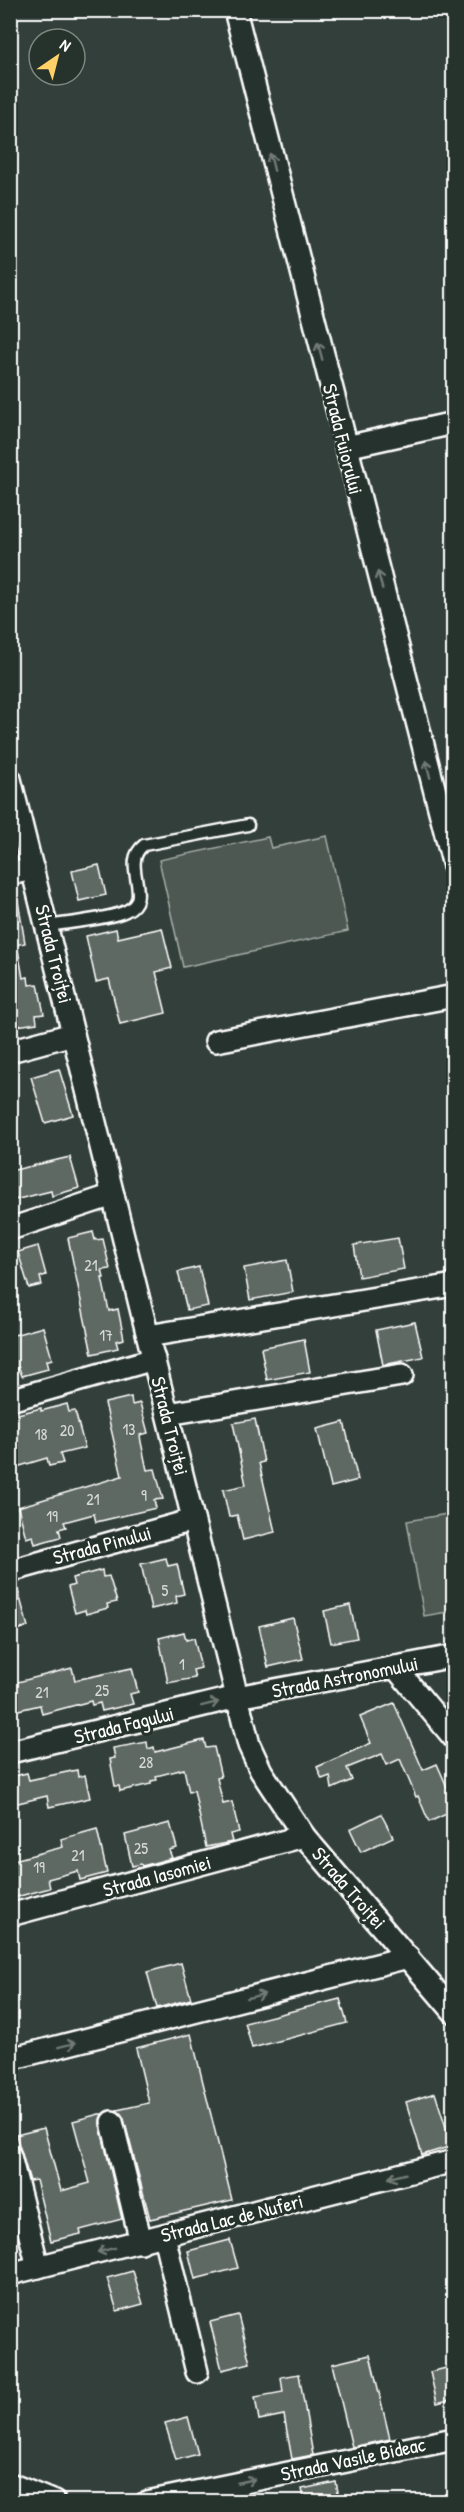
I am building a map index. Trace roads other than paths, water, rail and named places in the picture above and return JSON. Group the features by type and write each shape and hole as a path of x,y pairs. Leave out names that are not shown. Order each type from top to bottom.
{"street":[{"name":"Strada Fuiorului","path":"235,10 453,866"},
{"path":"346,447 453,423"},
{"name":"Strada Troiței","path":"10,779 249,1745 261,1771 304,1836 408,1957 450,2001"},
{"path":"10,874 33,869"},
{"path":"216,1041 453,996"},
{"path":"10,1051 73,1034"},
{"path":"10,1229 113,1196"},
{"path":"148,1336 453,1285"},
{"path":"10,1400 154,1359"},
{"path":"168,1414 402,1375"},
{"name":"Strada Pinului","path":"10,1570 193,1520"},
{"name":"Strada Astronomului","path":"237,1697 453,1656"},
{"path":"395,1667 453,1738"},
{"name":"Strada Fagului","path":"10,1752 237,1697"},
{"name":"Strada Iasomiei","path":"10,1915 304,1836"},
{"path":"10,2059 408,1957"},
{"path":"112,2122 141,2242"},
{"path":"10,2156 38,2267"},
{"name":"Strada Lac de Nuferi","path":"10,2274 453,2161"},
{"path":"164,2236 197,2372"},
{"name":"Strada Vasile Bideac","path":"147,2502 453,2439"},
{"path":"10,2484 54,2502"}],"lane":[{"path":"46,926 120,913 132,907 139,895 135,854 144,845 248,825"}]}
